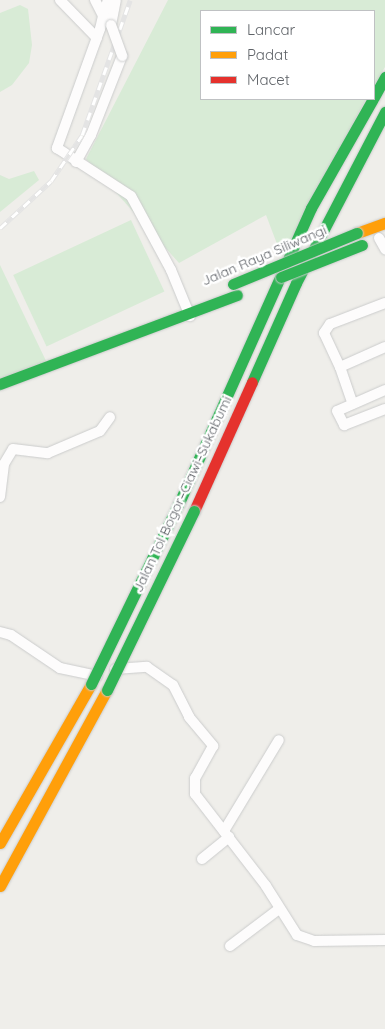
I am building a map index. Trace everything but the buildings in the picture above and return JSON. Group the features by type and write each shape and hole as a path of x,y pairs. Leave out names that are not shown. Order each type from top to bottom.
{"highway":[{"name":"Jalan Tol Bogor–Ciawi–Sukabumi","path":"375,94 385,77"},
{"name":"Jalan Tol Bogor–Ciawi–Sukabumi","path":"0,843 90,684 179,502 311,208 372,100"},
{"name":"Jalan Tol Bogor–Ciawi–Sukabumi","path":"0,886 107,690 194,511 296,283 385,112"},
{"name":"Jalan Raya Siliwangi","path":"0,384 159,323 357,233 385,223"},
{"name":"Jalan Raya Siliwangi","path":"235,289 362,245 382,236"}],"street":[{"path":"60,0 97,38"},
{"path":"95,0 103,16"},
{"path":"108,0 97,38 56,146 76,162 118,184 131,196 171,270 187,310"},
{"path":"76,162 122,56 111,25 116,0"},
{"path":"382,236 385,249"},
{"path":"353,404 340,367 331,354 326,328 385,303"},
{"path":"340,367 385,346"},
{"path":"385,390 337,411 346,430 385,408"},
{"path":"0,498 4,464 13,449 48,453 100,431 110,417"},
{"path":"0,632 11,635 57,666 83,676 140,666 166,677 189,717 212,743 193,789 227,834 294,931 305,940 385,940"},
{"path":"202,859 227,834 279,740"},
{"path":"230,946 279,909"}],"green space":[{"path":"168,0 385,0 385,67 375,84 375,10 200,10 200,100 365,100 282,257 266,215 179,263 86,159"},
{"path":"20,5 28,9 32,45 29,63 12,85 0,92 0,13"},
{"path":"34,171 39,180 0,212 0,175 9,179"},
{"path":"131,220 164,292 47,347 13,275"},
{"path":"0,265 48,365 0,382"}],"railway":[{"path":"0,228 51,181 82,135 130,0"}],"traffic: fast":[{"path":"375,95 385,77"},
{"path":"179,503 311,208 372,100"},
{"path":"252,382 296,283 385,112"},
{"path":"233,284 357,233"},
{"path":"281,277 362,245"},
{"path":"0,384 237,295"},
{"path":"91,684 179,503"},
{"path":"107,690 194,511"}],"traffic: slow":[{"path":"357,233 385,223"},
{"path":"0,843 91,684"},
{"path":"0,886 107,690"}],"traffic: jam":[{"path":"194,511 252,382"}]}
